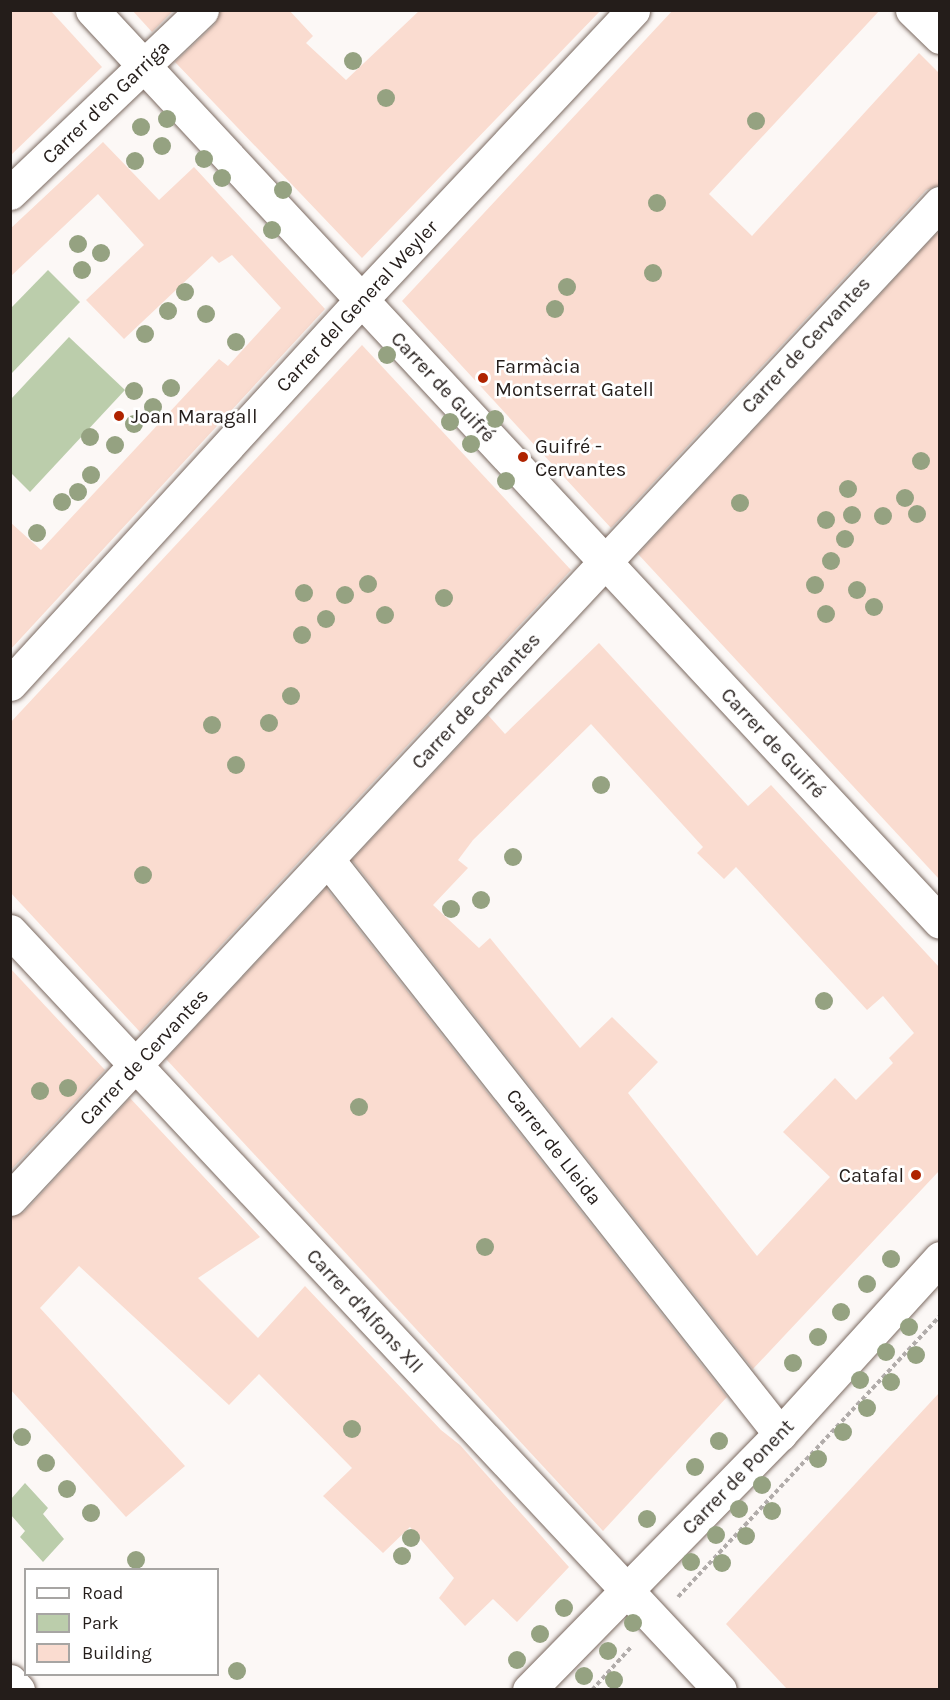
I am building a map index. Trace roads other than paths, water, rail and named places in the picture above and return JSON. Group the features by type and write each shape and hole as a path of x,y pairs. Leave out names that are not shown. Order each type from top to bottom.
{"street":[{"name":"Carrer de Guifré","path":"92,10 939,922"},
{"name":"Carrer d'en Garriga","path":"10,193 202,10"},
{"name":"Carrer del General Weyler","path":"10,684 362,299 633,10"},
{"path":"912,10 939,38"},
{"name":"Carrer de Cervantes","path":"10,1199 137,1066 939,203"},
{"name":"Carrer de Lleida","path":"328,860 780,1434"},
{"name":"Carrer d'Alfons XII","path":"10,931 720,1689"},
{"name":"Carrer de Ponent","path":"529,1689 780,1434 939,1258"},
{"path":"10,1681 18,1689"}],"place":[{"name":"Farmàcia Montserrat Gatell","path":"483,378"},
{"name":"Joan Maragall","path":"119,416"},
{"name":"Guifré - Cervantes","path":"523,457"},
{"name":"Catafal","path":"916,1175"}]}
